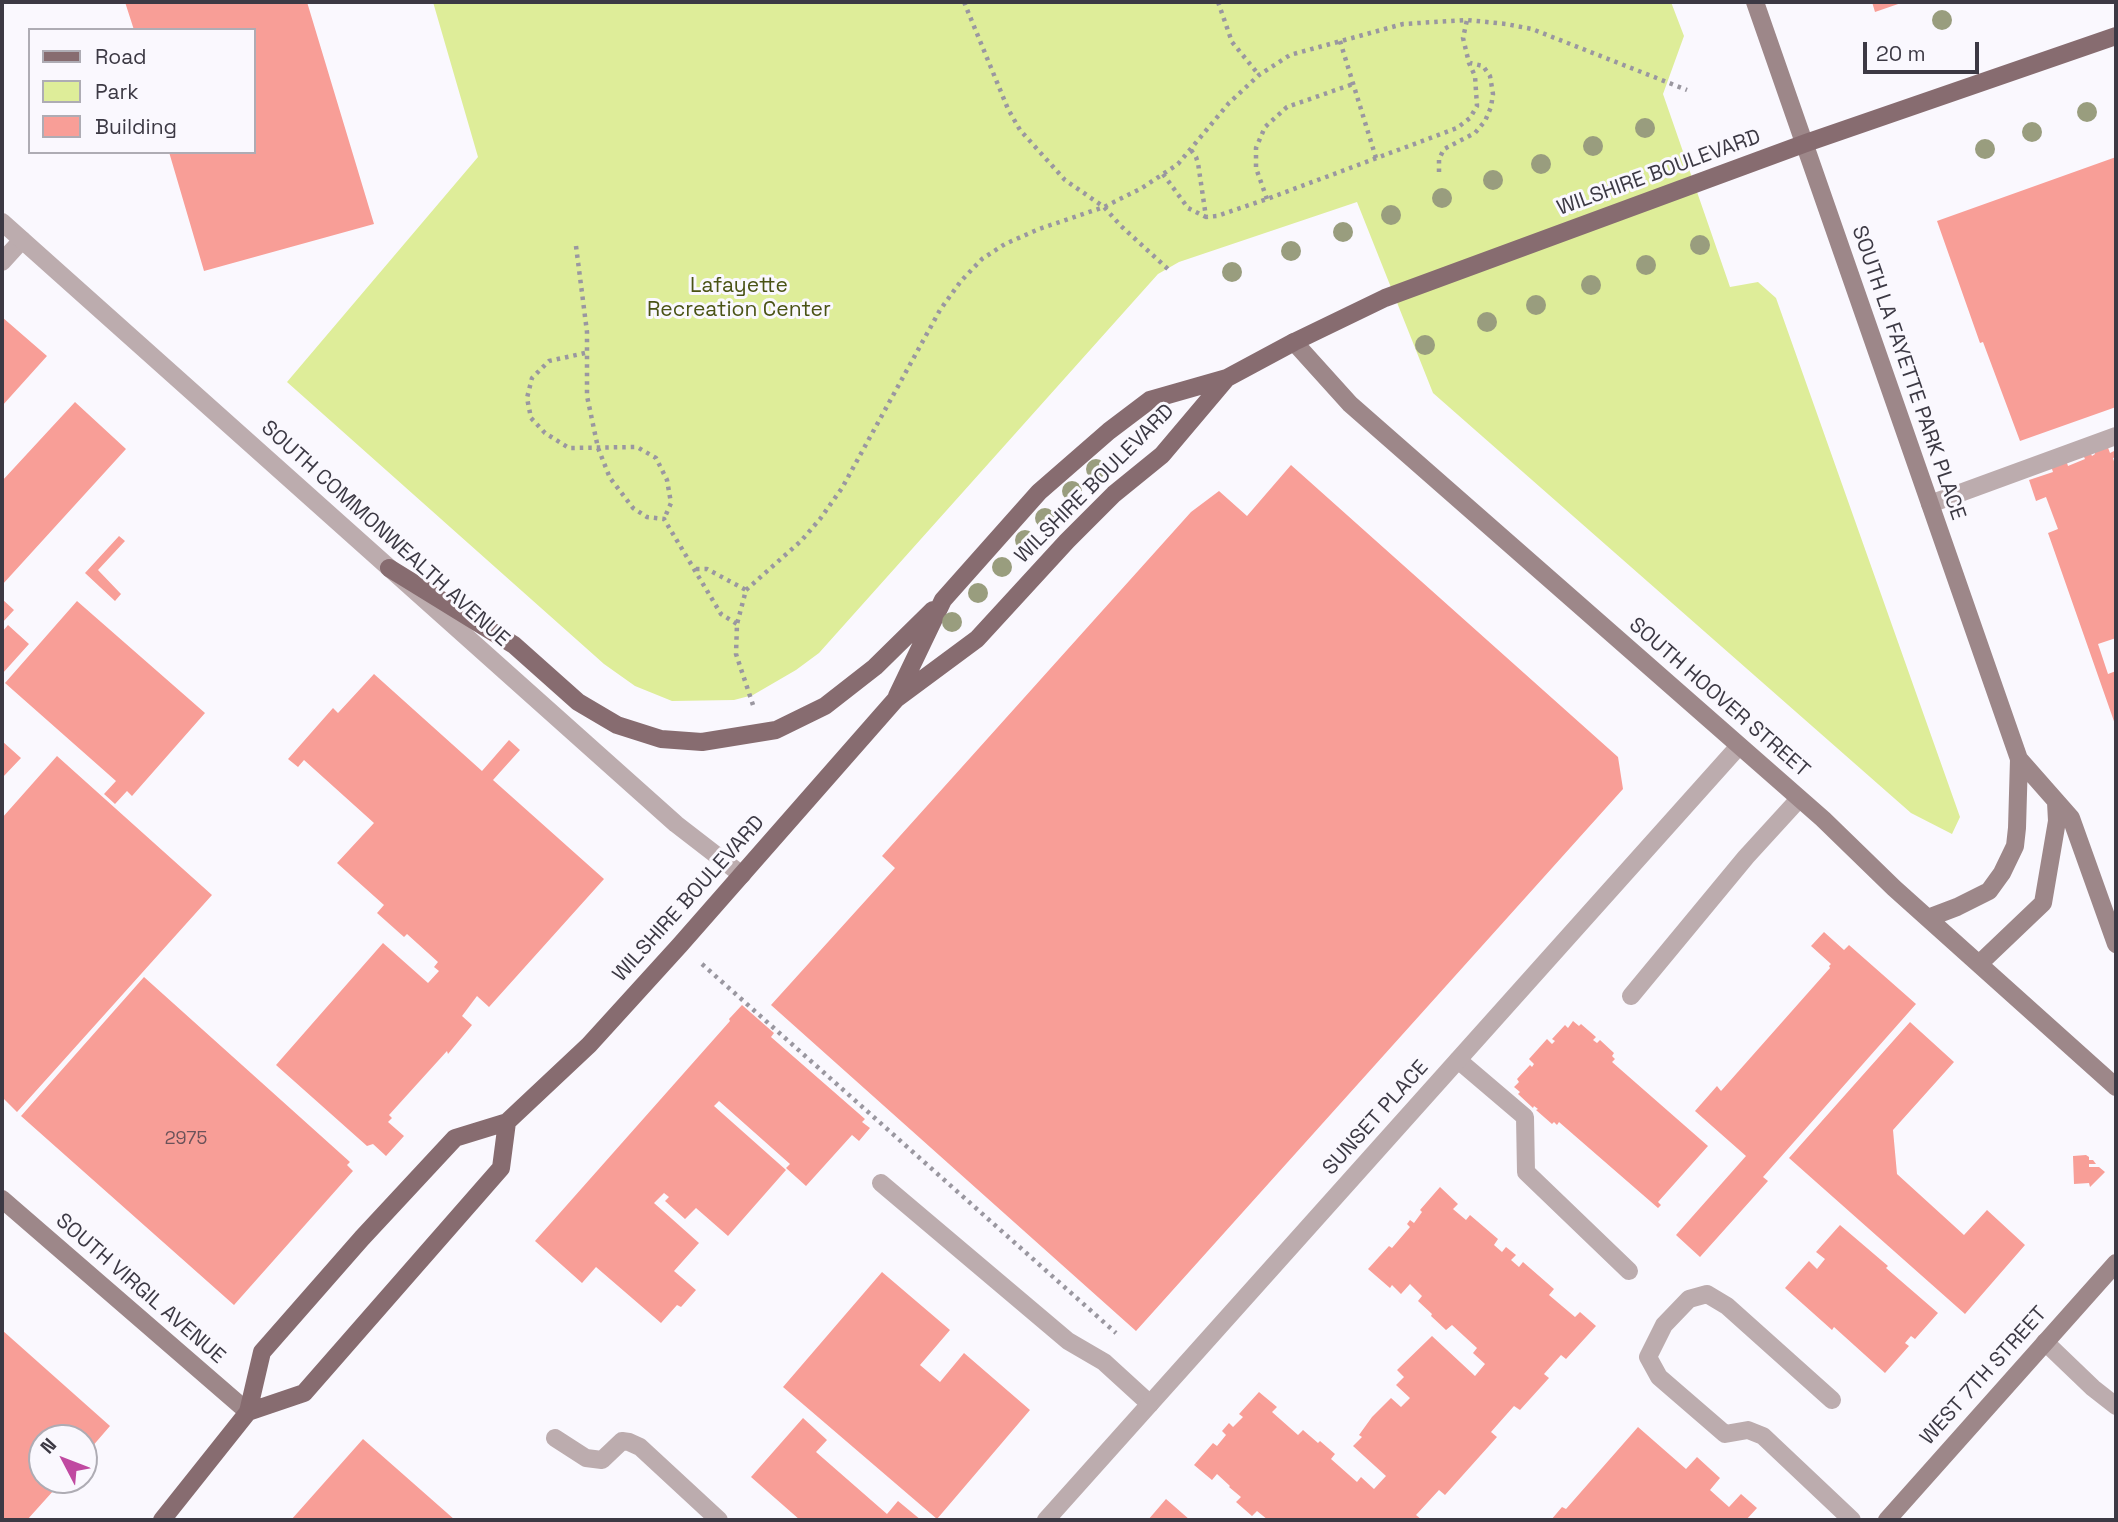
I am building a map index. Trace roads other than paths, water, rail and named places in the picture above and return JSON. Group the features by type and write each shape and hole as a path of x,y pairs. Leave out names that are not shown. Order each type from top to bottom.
{"main road":[{"name":"SOUTH LA FAYETTE PARK PLACE","path":"1755,2 2019,759 2071,818 2116,944"},
{"name":"WILSHIRE BOULEVARD","path":"896,699 943,600 1039,492 1109,431 1150,400 1227,378 1385,298 1806,143 2116,36"},
{"name":"SOUTH HOOVER STREET","path":"1294,342 1350,404 1740,746 2116,1087"},
{"name":"WILSHIRE BOULEVARD","path":"162,1520 248,1412 262,1352 454,1138 507,1122 589,1045 896,699 977,639 1114,494 1162,455 1227,378"},
{"path":"389,568 514,645 578,702 617,725 661,739 702,743 776,730 825,706 875,667 943,600"},
{"name":"SOUTH LA FAYETTE PARK PLACE","path":"1928,918 1989,891 2003,873 2015,846 2019,759"},
{"path":"1979,964 2043,903 2057,821 2056,802"},
{"path":"248,1412 304,1393 501,1168 507,1122"},
{"name":"SOUTH VIRGIL AVENUE","path":"2,1199 248,1412"},
{"name":"WEST 7TH STREET","path":"1886,1520 2116,1263"}],"street":[{"name":"SOUTH COMMONWEALTH AVENUE","path":"2,222 676,824 742,875"},
{"path":"2,262 22,240"},
{"path":"1930,504 2116,436"},
{"name":"SUNSET PLACE","path":"1046,1520 1740,746"},
{"path":"1631,996 1746,857 1799,799"},
{"path":"1458,1060 1525,1117 1526,1172 1629,1271"},
{"path":"881,1183 1068,1340 1104,1362 1150,1404"},
{"path":"1832,1400 1727,1306 1707,1294 1689,1300 1664,1325 1648,1357 1659,1377 1725,1434 1748,1430 1763,1436 1853,1520"},
{"path":"2045,1342 2116,1406"},
{"path":"555,1438 586,1458 602,1460 622,1441 640,1447 719,1520"}],"park label":[{"name":"Lafayette Recreation Center","path":"739,298"}]}
